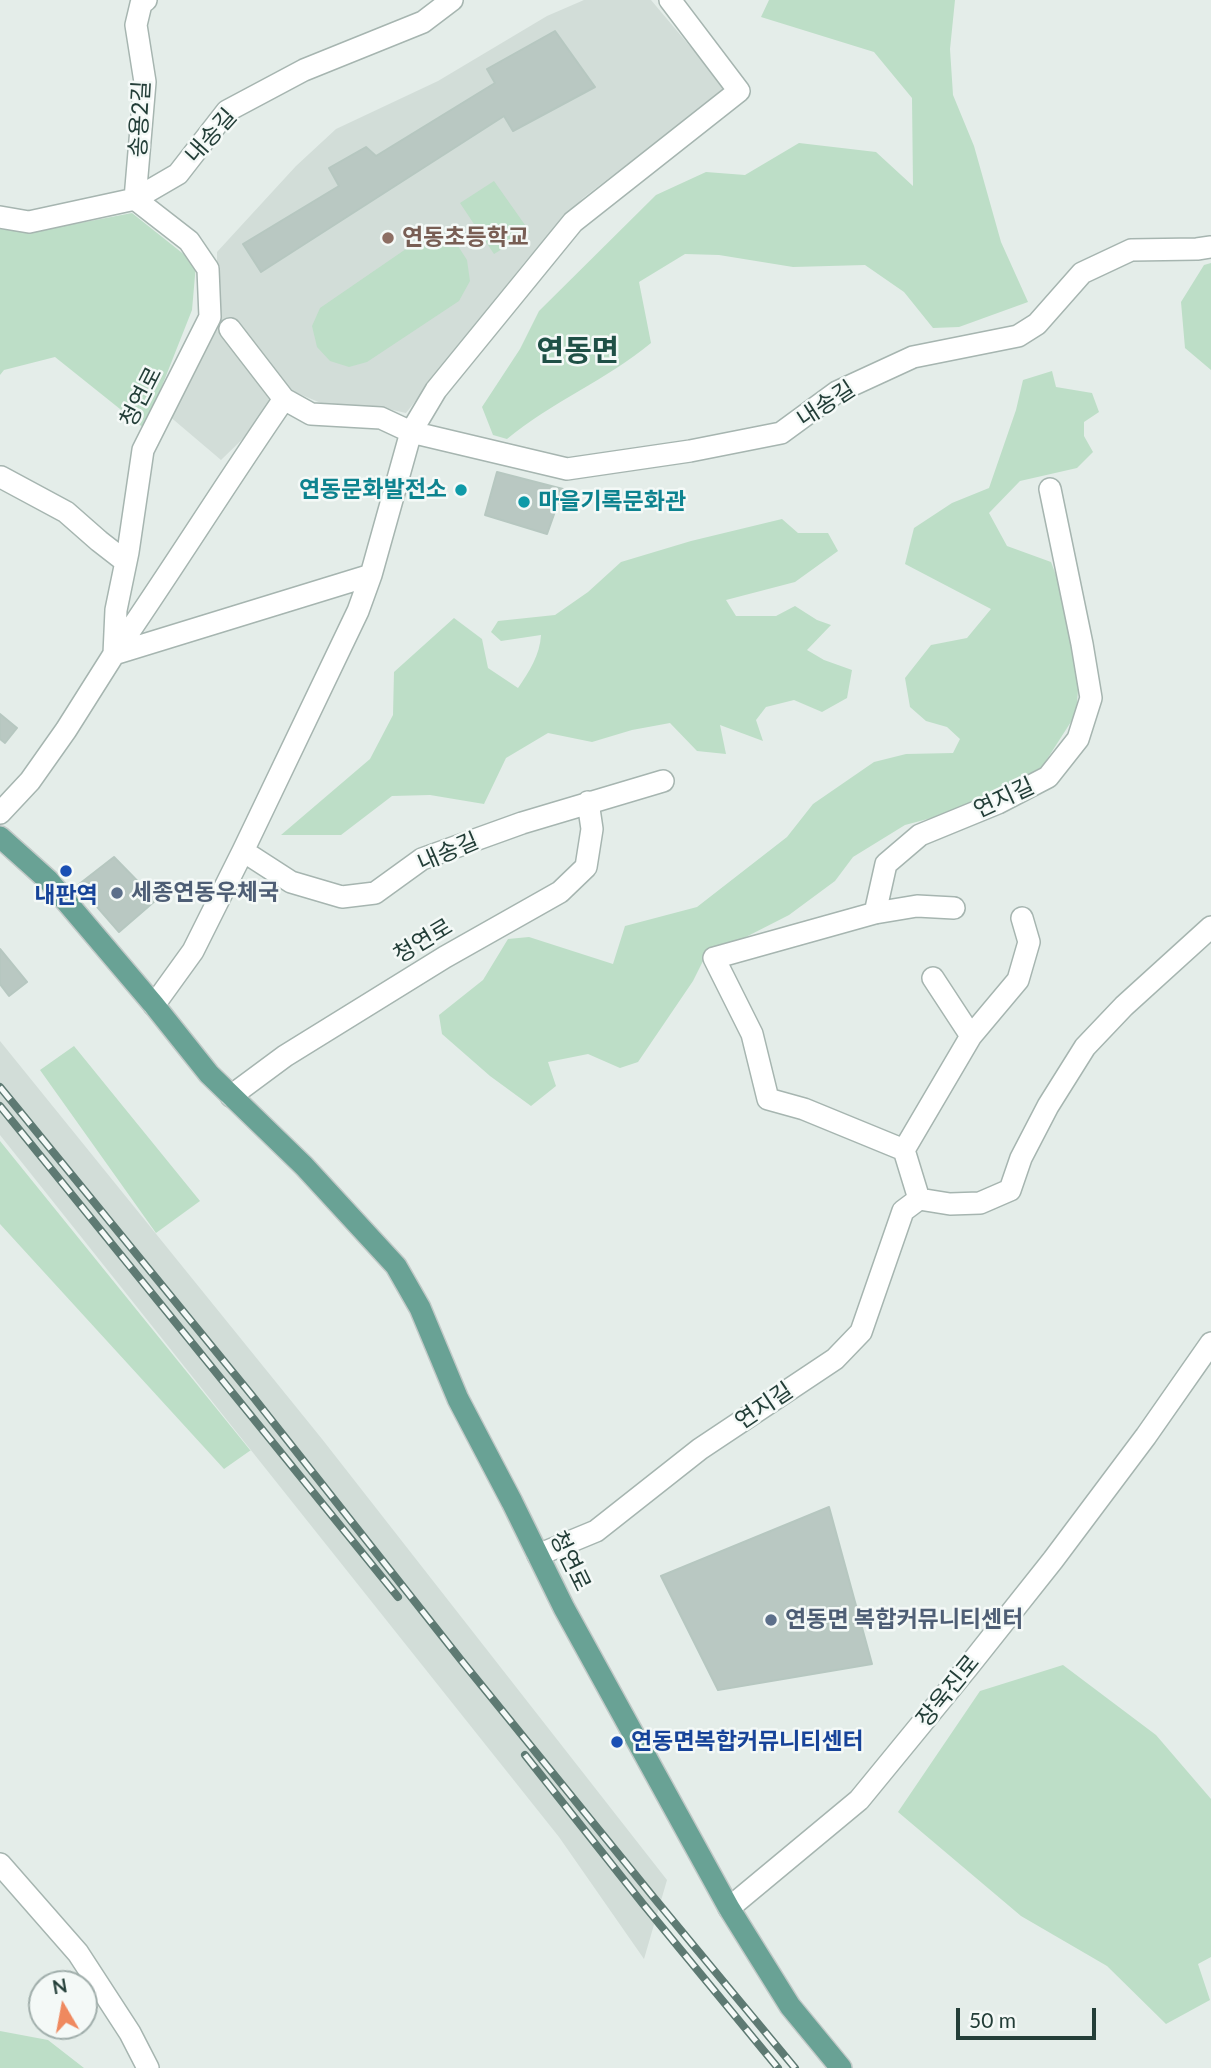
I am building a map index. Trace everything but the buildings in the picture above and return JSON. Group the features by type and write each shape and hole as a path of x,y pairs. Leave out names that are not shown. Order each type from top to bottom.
{"main road":[{"name":"청연로","path":"0,838 48,880 209,1074 304,1166 396,1266 420,1308 458,1399 513,1502 564,1608 729,1908 790,2006 841,2068"}],"street":[{"name":"송용2길","path":"135,199 145,82 136,25 141,4 146,0"},
{"name":"내송길","path":"0,217 29,222 135,199 178,174 228,111 304,69 424,22 452,0"},
{"path":"154,1005 193,951 358,611 371,575 411,432 436,390 573,222 739,91 670,0"},
{"name":"청연로","path":"114,654 116,610 144,450 210,317 208,269 189,241 135,199"},
{"name":"내송길","path":"411,432 567,469 781,433 837,392 913,357 1018,335 1037,324 1082,274 1131,250 1211,247"},
{"path":"230,329 284,399 311,414 381,418 411,432"},
{"name":"청연로","path":"0,813 30,781 66,730 284,399"},
{"path":"1,477 66,512 126,562"},
{"name":"연지길","path":"875,913 886,864 920,835 998,803 1048,777 1079,739 1091,698 1050,489"},
{"path":"114,654 371,575"},
{"name":"내송길","path":"243,851 291,882 342,897 364,894 375,892 422,859 522,823 663,781"},
{"name":"청연로","path":"231,1096 285,1056 445,957 560,892 586,867 592,829 587,802"},
{"path":"904,1150 804,1109 768,1099 752,1034 714,958 875,913 917,906 954,908"},
{"path":"1022,918 1029,942 1018,980 971,1036 904,1150 919,1199 980,1203 1010,1190 1021,1158 1048,1106 1085,1047 1124,1006 1211,927"},
{"path":"933,978 971,1036"},
{"name":"연지길","path":"538,1555 596,1531 700,1449 835,1359 861,1332 903,1211 919,1199"},
{"name":"장욱진로","path":"729,1908 859,1800 1053,1560 1146,1436 1211,1343"},
{"path":"0,1864 78,1953 130,2033 148,2068"}],"shaded area":[{"name":"연동초등학교","path":"584,0 651,0 726,89 583,198 524,263 406,413 384,408 321,403 292,391 221,460 168,415 217,319 217,252 296,166 336,129 438,81 547,16"},
{"path":"0,1041 322,1439 667,1880 644,1959 559,1837 0,1135"}],"green space":[{"path":"769,0 955,0 950,49 953,95 974,146 1001,242 1028,302 959,327 933,328 904,292 865,265 793,267 719,255 685,254 639,282 651,343 507,439 493,435 482,407 520,349 539,311 656,195 706,172 745,175 799,143 876,152 913,186 912,98 874,52 761,17"},
{"path":"494,181 530,232 494,254 460,203"},
{"path":"132,213 196,264 192,310 145,429 55,357 4,370 0,375 0,229 33,232"},
{"path":"439,238 458,246 467,260 470,281 459,301 367,362 349,367 330,361 317,347 312,326 320,308 419,240"},
{"path":"1211,263 1211,370 1185,348 1181,302 1204,265"},
{"path":"1052,371 1056,387 1092,393 1099,412 1084,422 1084,436 1093,452 1077,468 1020,481 989,513 1007,546 1051,562 1082,644 1076,714 1042,767 958,811 905,825 853,857 835,881 789,915 738,941 708,951 693,981 638,1062 620,1068 588,1054 548,1062 556,1086 531,1106 490,1076 442,1034 439,1015 483,980 508,939 529,937 613,964 625,926 697,907 787,837 813,804 874,762 906,754 953,753 960,739 947,727 926,721 910,707 905,678 931,645 967,638 991,609 905,564 914,528 952,503 989,488 1016,410 1023,380"},
{"path":"782,519 798,533 828,533 838,551 795,582 726,600 736,616 776,616 795,606 817,620 831,625 807,650 824,660 852,670 847,698 822,712 794,700 766,707 756,720 763,741 720,725 726,754 697,751 670,723 632,730 592,742 548,733 506,758 484,804 430,795 392,796 341,835 281,835 370,759 393,715 394,672 454,618 482,639 488,668 518,688 536,656 541,635 501,641 491,632 498,621 555,615 588,592 621,562 691,541"},
{"path":"74,1046 200,1201 156,1233 40,1070"},
{"path":"0,1141 251,1450 224,1469 0,1224"},
{"path":"1063,1665 1156,1735 1211,1799 1211,1957 1198,1964 1210,2000 1166,2024 1107,1966 1021,1916 898,1812 980,1691"},
{"path":"0,2031 28,2036 28,2040 48,2040 84,2068 0,2068"}],"railway":[{"path":"0,1087 254,1398 461,1660 795,2068"},
{"path":"0,1106 398,1597"},
{"path":"525,1755 778,2068"}],"place":[{"name":"연동초등학교","path":"388,238"},
{"name":"연동문화발전소","path":"461,490"},
{"name":"마을기록문화관","path":"524,502"},
{"name":"내판역","path":"66,871"},
{"name":"세종연동우체국","path":"117,893"},
{"name":"연동면 복합커뮤니티센터","path":"771,1620"},
{"name":"연동면복합커뮤니티센터","path":"617,1742"}],"district":[{"name":"연동면","path":"578,351"}]}
